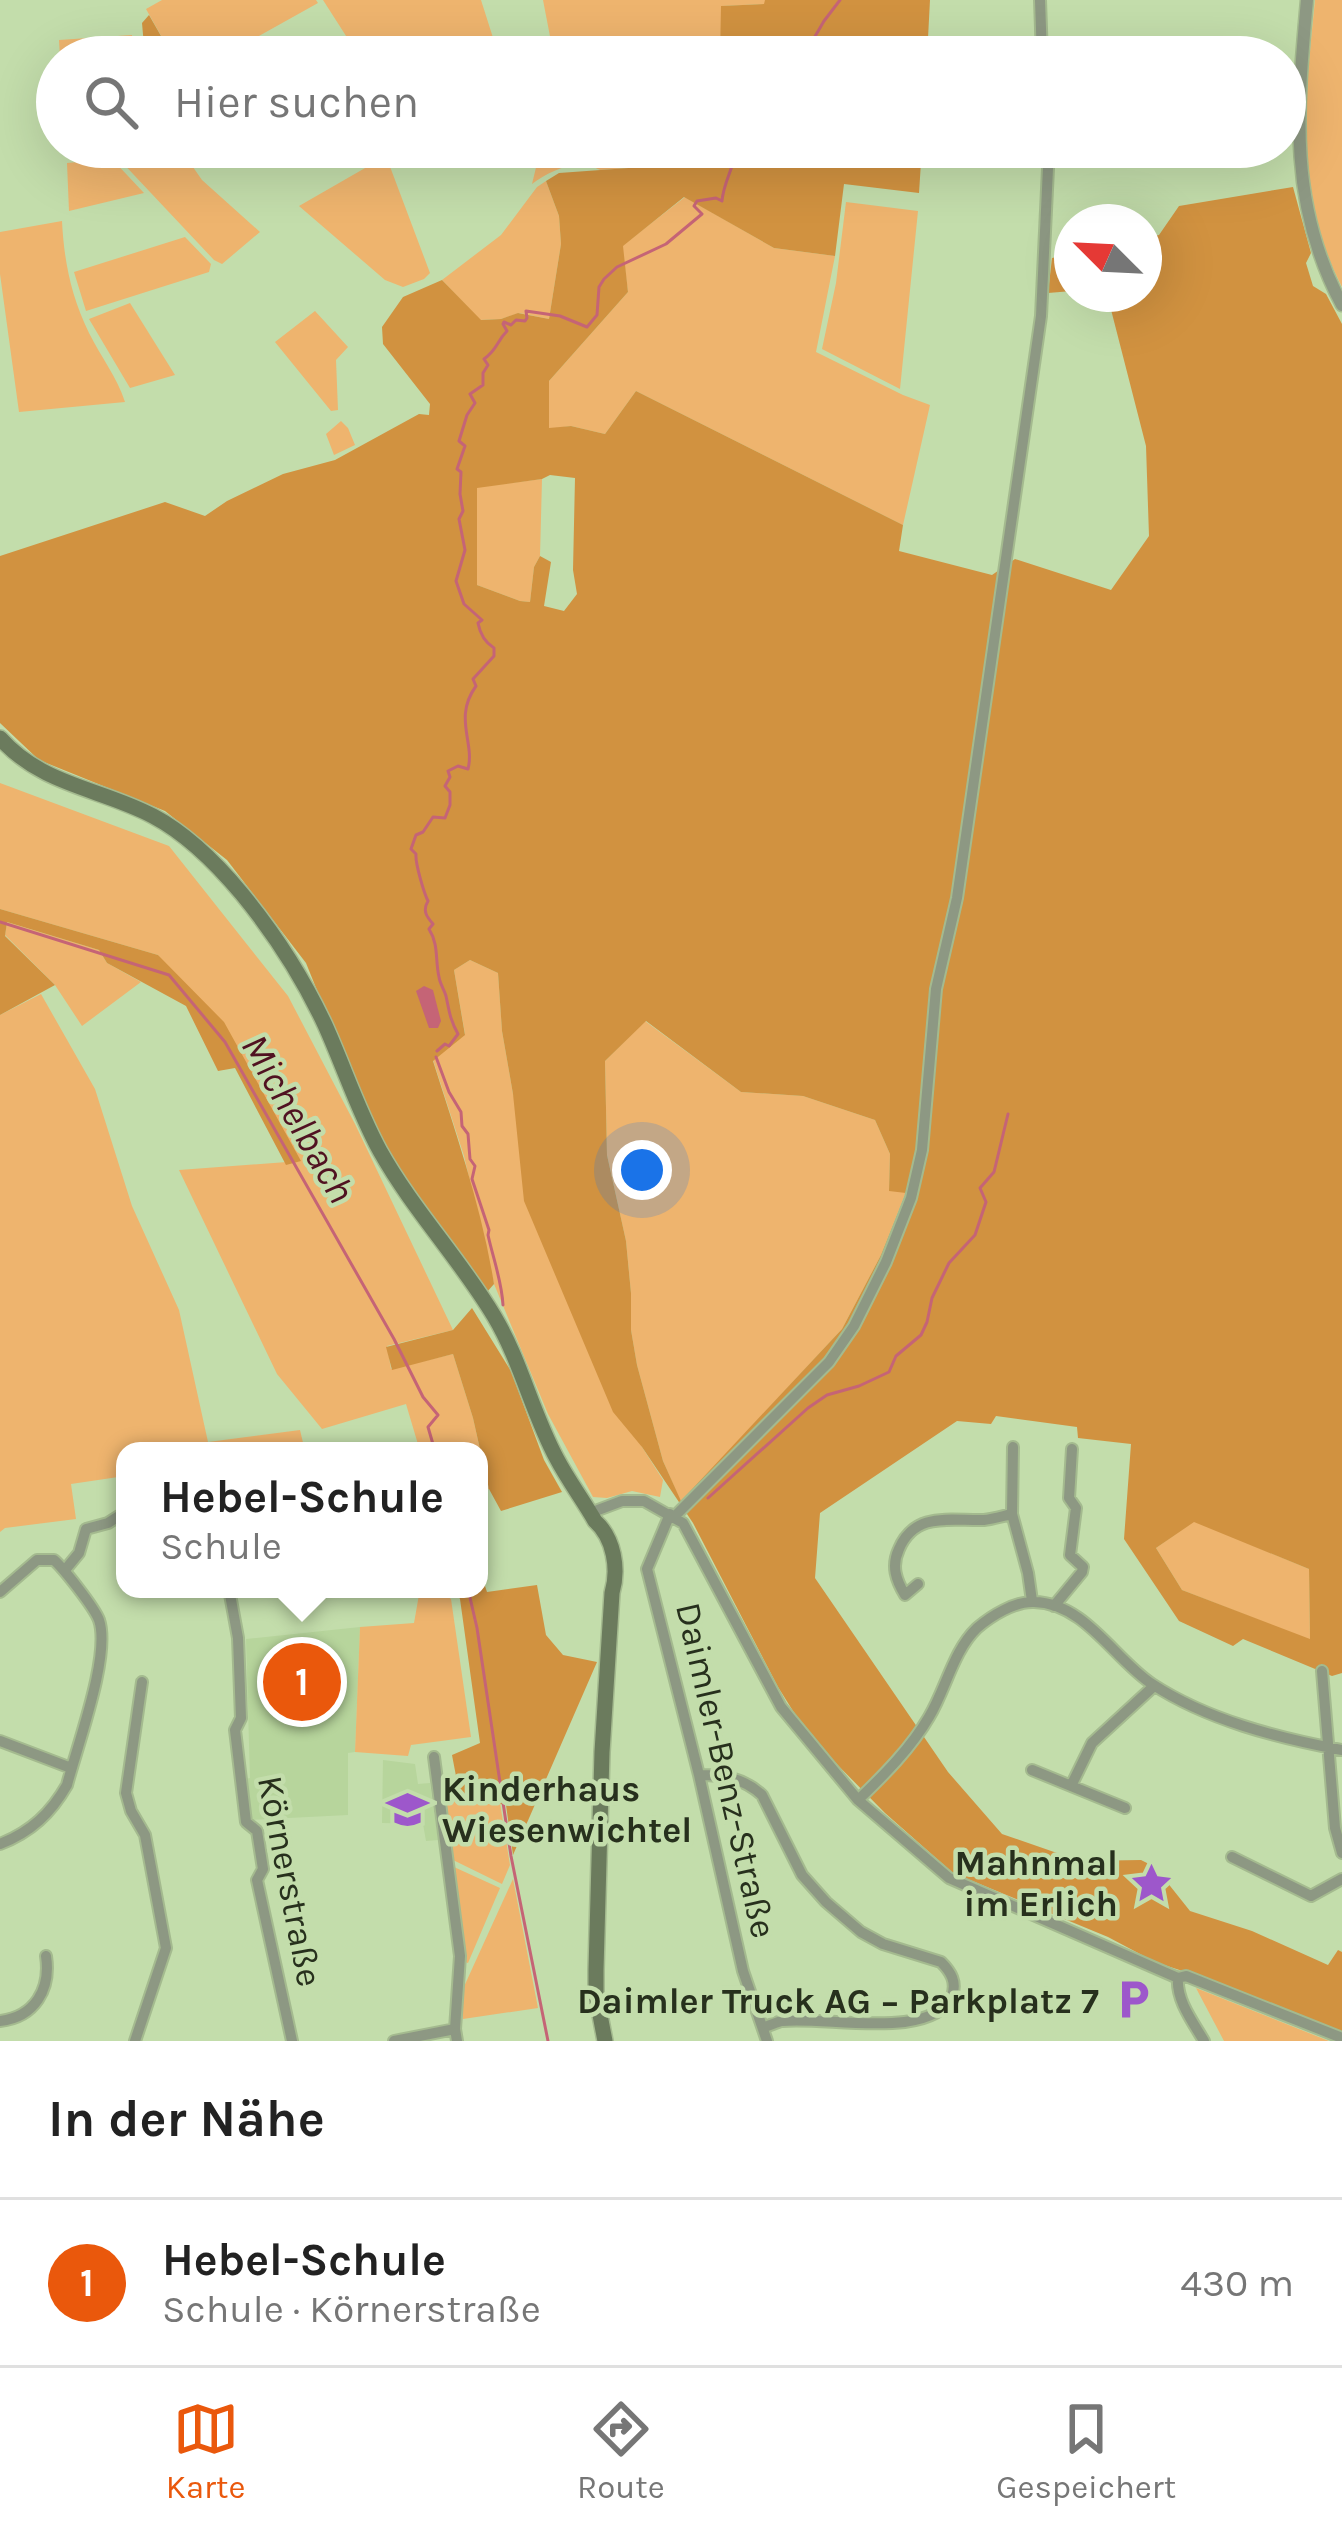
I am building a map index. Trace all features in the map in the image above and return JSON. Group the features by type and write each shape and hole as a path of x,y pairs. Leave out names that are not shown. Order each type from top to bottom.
{"main road":[{"path":"0,738 49,776 155,817 196,846 242,895 282,950 322,1019 377,1146 494,1316 556,1457 604,1529 617,1576 602,1752 596,1970 605,2041"}],"street":[{"path":"1040,0 1041,36"},
{"path":"1304,36 1307,0"},
{"path":"673,1515 829,1362 854,1326 911,1198 922,1150 936,989 957,898 1042,316 1048,168"},
{"path":"1300,168 1315,244 1342,305"},
{"path":"1013,1447 1012,1514 1032,1601"},
{"path":"1054,1606 1083,1567 1070,1555 1076,1508 1069,1498 1072,1449"},
{"path":"592,1517 635,1501 654,1504 673,1515 691,1535 781,1707 858,1800 949,1878 1178,1978 1186,1976 1342,2038"},
{"path":"919,1584 905,1594 894,1572 899,1548 918,1526 938,1519 983,1520 1012,1514"},
{"name":"Daimler-Benz-Straße","path":"673,1515 647,1569 743,1971 767,2041"},
{"path":"65,1570 79,1553 86,1529 116,1518"},
{"path":"0,1592 37,1561 54,1560 99,1620 100,1664 67,1785 35,1826 0,1844"},
{"name":"Körnerstraße","path":"231,1598 238,1638 241,1718 235,1730 245,1822 257,1831 263,1869 257,1880 292,2041"},
{"path":"858,1800 928,1719 967,1639 989,1618 1032,1601 1066,1610 1154,1686 1216,1716 1342,1750"},
{"path":"1322,1671 1335,1828 1342,1853"},
{"path":"135,2041 166,1948 145,1835 126,1792 142,1682"},
{"path":"1071,1786 1092,1743 1154,1686"},
{"path":"0,1746 71,1768"},
{"path":"394,2041 456,2035 460,1956 434,1757"},
{"path":"1032,1770 1125,1808"},
{"path":"699,1775 751,1785 762,1795 802,1875 826,1902 861,1933 946,1966 954,1982 945,2009 914,2028 882,2030 781,2021 764,2027"},
{"path":"1232,1857 1311,1896 1342,1880"},
{"path":"0,2020 27,2012 40,1997 49,1974 46,1956"},
{"path":"1178,1978 1181,2000 1204,2041"}],"shaded area":[{"path":"162,0 318,3 259,36 161,36 146,9"},
{"path":"323,0 481,0 492,36 346,36"},
{"path":"543,0 765,0 765,4 722,6 721,36 550,36"},
{"path":"765,0 930,0 928,36 720,36 721,6 764,4"},
{"path":"1315,0 1342,0 1342,287 1326,252 1309,181 1306,111"},
{"path":"149,15 161,36 143,36 142,23"},
{"path":"67,168 120,168 144,193 69,211"},
{"path":"127,168 194,168 260,232 222,264"},
{"path":"365,168 391,168 430,273 403,287 385,280 299,206"},
{"path":"536,168 563,168 556,170 532,184"},
{"path":"628,168 921,168 919,193 844,184 835,256 774,248 684,197 623,246 628,292 549,381 549,428 571,426 605,434 636,391 903,525 899,551 992,575 1015,559 1111,590 1149,536 1146,446 1112,312 1162,312 1162,231 1179,206 1293,187 1311,253 1306,263 1313,286 1326,294 1342,324 1342,1673 1332,1676 1243,1639 1233,1646 1179,1621 1124,1539 1131,1444 1078,1438 1077,1427 996,1416 991,1424 957,1421 820,1513 815,1578 948,1772 1002,1834 1080,1861 1141,1860 1155,1867 1190,1911 1252,1931 1328,1965 1338,1950 1342,1952 1342,2032 1155,1962 1108,1937 953,1873 808,1735 693,1523 613,1412 524,1201 498,973 470,960 454,970 465,1035 433,1061 483,1227 494,1284 487,1292 397,1167 356,1087 306,963 227,860 165,811 39,760 0,723 0,556 165,502 205,516 283,474 335,460 419,414 429,415 430,404 383,344 382,327 403,297 442,280 481,320 518,313 549,319 561,244 559,216 546,181 559,173","holes":["550,475 575,478 577,594 564,611 544,606 551,562 540,556 530,602 477,585 477,488","646,1021 741,1092 803,1096 875,1120 890,1154 889,1191 906,1193 881,1255 842,1329 681,1501 663,1461 637,1365 626,1241 607,1155 605,1061","1194,1522 1309,1569 1310,1639 1182,1590 1156,1548"]},
{"path":"546,181 559,216 561,244 549,319 519,313 480,320 442,280 501,235"},
{"path":"685,197 774,248 835,256 816,352 930,405 903,525 636,391 605,434 571,426 549,429 549,381 628,292 622,246"},
{"path":"846,202 918,211 900,389 822,349"},
{"path":"62,221 77,306 125,402 19,412 0,274 0,232"},
{"path":"185,237 211,264 209,272 86,311 74,272"},
{"path":"1052,258 1054,292 1048,293"},
{"path":"130,303 175,375 130,388 89,319"},
{"path":"315,311 348,347 336,360 338,410 331,411 275,342"},
{"path":"341,421 355,445 334,455 326,434"},
{"path":"542,479 540,556 530,602 477,585 477,487"},
{"path":"0,783 169,846 288,996 453,1330 387,1346 391,1369 453,1354 478,1442 417,1442 406,1404 322,1429 277,1374 179,1170 300,1161 158,955 0,909"},
{"path":"0,909 158,955 224,1022 301,1161 286,1165 235,1068 218,1071 186,1006 107,963 99,950 7,922 5,936 55,985 0,1015"},
{"path":"7,922 99,950 107,963 141,982 82,1026 55,985 5,935"},
{"path":"470,960 498,973 513,1094 642,1447 663,1480 660,1497 632,1491 593,1497 548,1414 494,1284 464,1156 433,1060 465,1034 454,970"},
{"path":"424,986 433,990 441,1021 438,1028 429,1028 416,991"},
{"path":"41,994 95,1089 132,1206 179,1310 208,1442 116,1442 116,1477 71,1484 76,1519 0,1532 0,1015"},
{"path":"645,1021 741,1092 803,1096 875,1120 890,1154 889,1190 906,1192 881,1255 842,1329 681,1502 663,1461 637,1365 626,1241 607,1155 605,1061"},
{"path":"472,1308 511,1371 544,1460 562,1492 501,1511 488,1485 488,1442 478,1442 453,1354 392,1370 386,1347 453,1330"},
{"path":"300,1430 303,1442 208,1442"},
{"path":"1194,1521 1309,1569 1310,1640 1182,1590 1156,1548"},
{"path":"537,1585 546,1635 563,1655 597,1662 513,1855 506,1805 460,1797 452,1755 480,1743 460,1599 488,1598 488,1592"},
{"path":"418,1598 451,1599 471,1737 411,1745 408,1756 355,1752 360,1627 414,1623"},
{"path":"360,1627 355,1752 348,1753 348,1815 251,1820 246,1779 250,1778 246,1639"},
{"name":"Kinderhaus Wiesenwichtel","path":"383,1760 415,1764 418,1784 430,1783 438,1840 426,1841 423,1824 382,1823"},
{"path":"460,1797 500,1803 510,1865 502,1884 453,1860 445,1801"},
{"path":"454,1867 500,1888 468,1963 465,1962"},
{"path":"513,1879 538,2008 463,2019 462,1991"},
{"path":"1196,1988 1329,2041 1224,2041"}],"waterway":[{"path":"815,36 840,0"},
{"path":"437,1051 449,1046 458,1034 440,980 429,929 433,924 425,911 428,901 411,849 416,835 433,817 445,818 450,805 445,786 448,771 458,766 468,769 466,709 476,686 473,679 494,656 494,648 479,627 482,620 464,604 456,581 465,550 459,519 463,511 461,472 457,469 465,446 459,441 475,403 470,394 483,385 488,365 484,359 507,331 504,322 525,321 526,311 560,316 587,327 597,315 604,279 617,267 666,244 702,214 694,206 697,201 722,201 731,168"},
{"name":"Michelbach","path":"0,922 169,975 225,1042 423,1397 438,1415 428,1427 432,1442"},
{"path":"436,1057 468,1134 475,1166 472,1179 489,1230 503,1305"},
{"path":"708,1498 808,1408 827,1395 889,1372 896,1356 921,1335 949,1263 975,1235 986,1202 980,1188 994,1172 1008,1114"},
{"name":"Michelbach","path":"470,1598 511,1856 548,2041"}],"place":[{"name":"Hebel-Schule","path":"302,1682"},
{"name":"Kinderhaus Wiesenwichtel","path":"408,1809"},
{"name":"Mahnmal im Erlich","path":"1152,1883"},
{"name":"Daimler Truck AG − Parkplatz 7","path":"1133,2000"}]}
